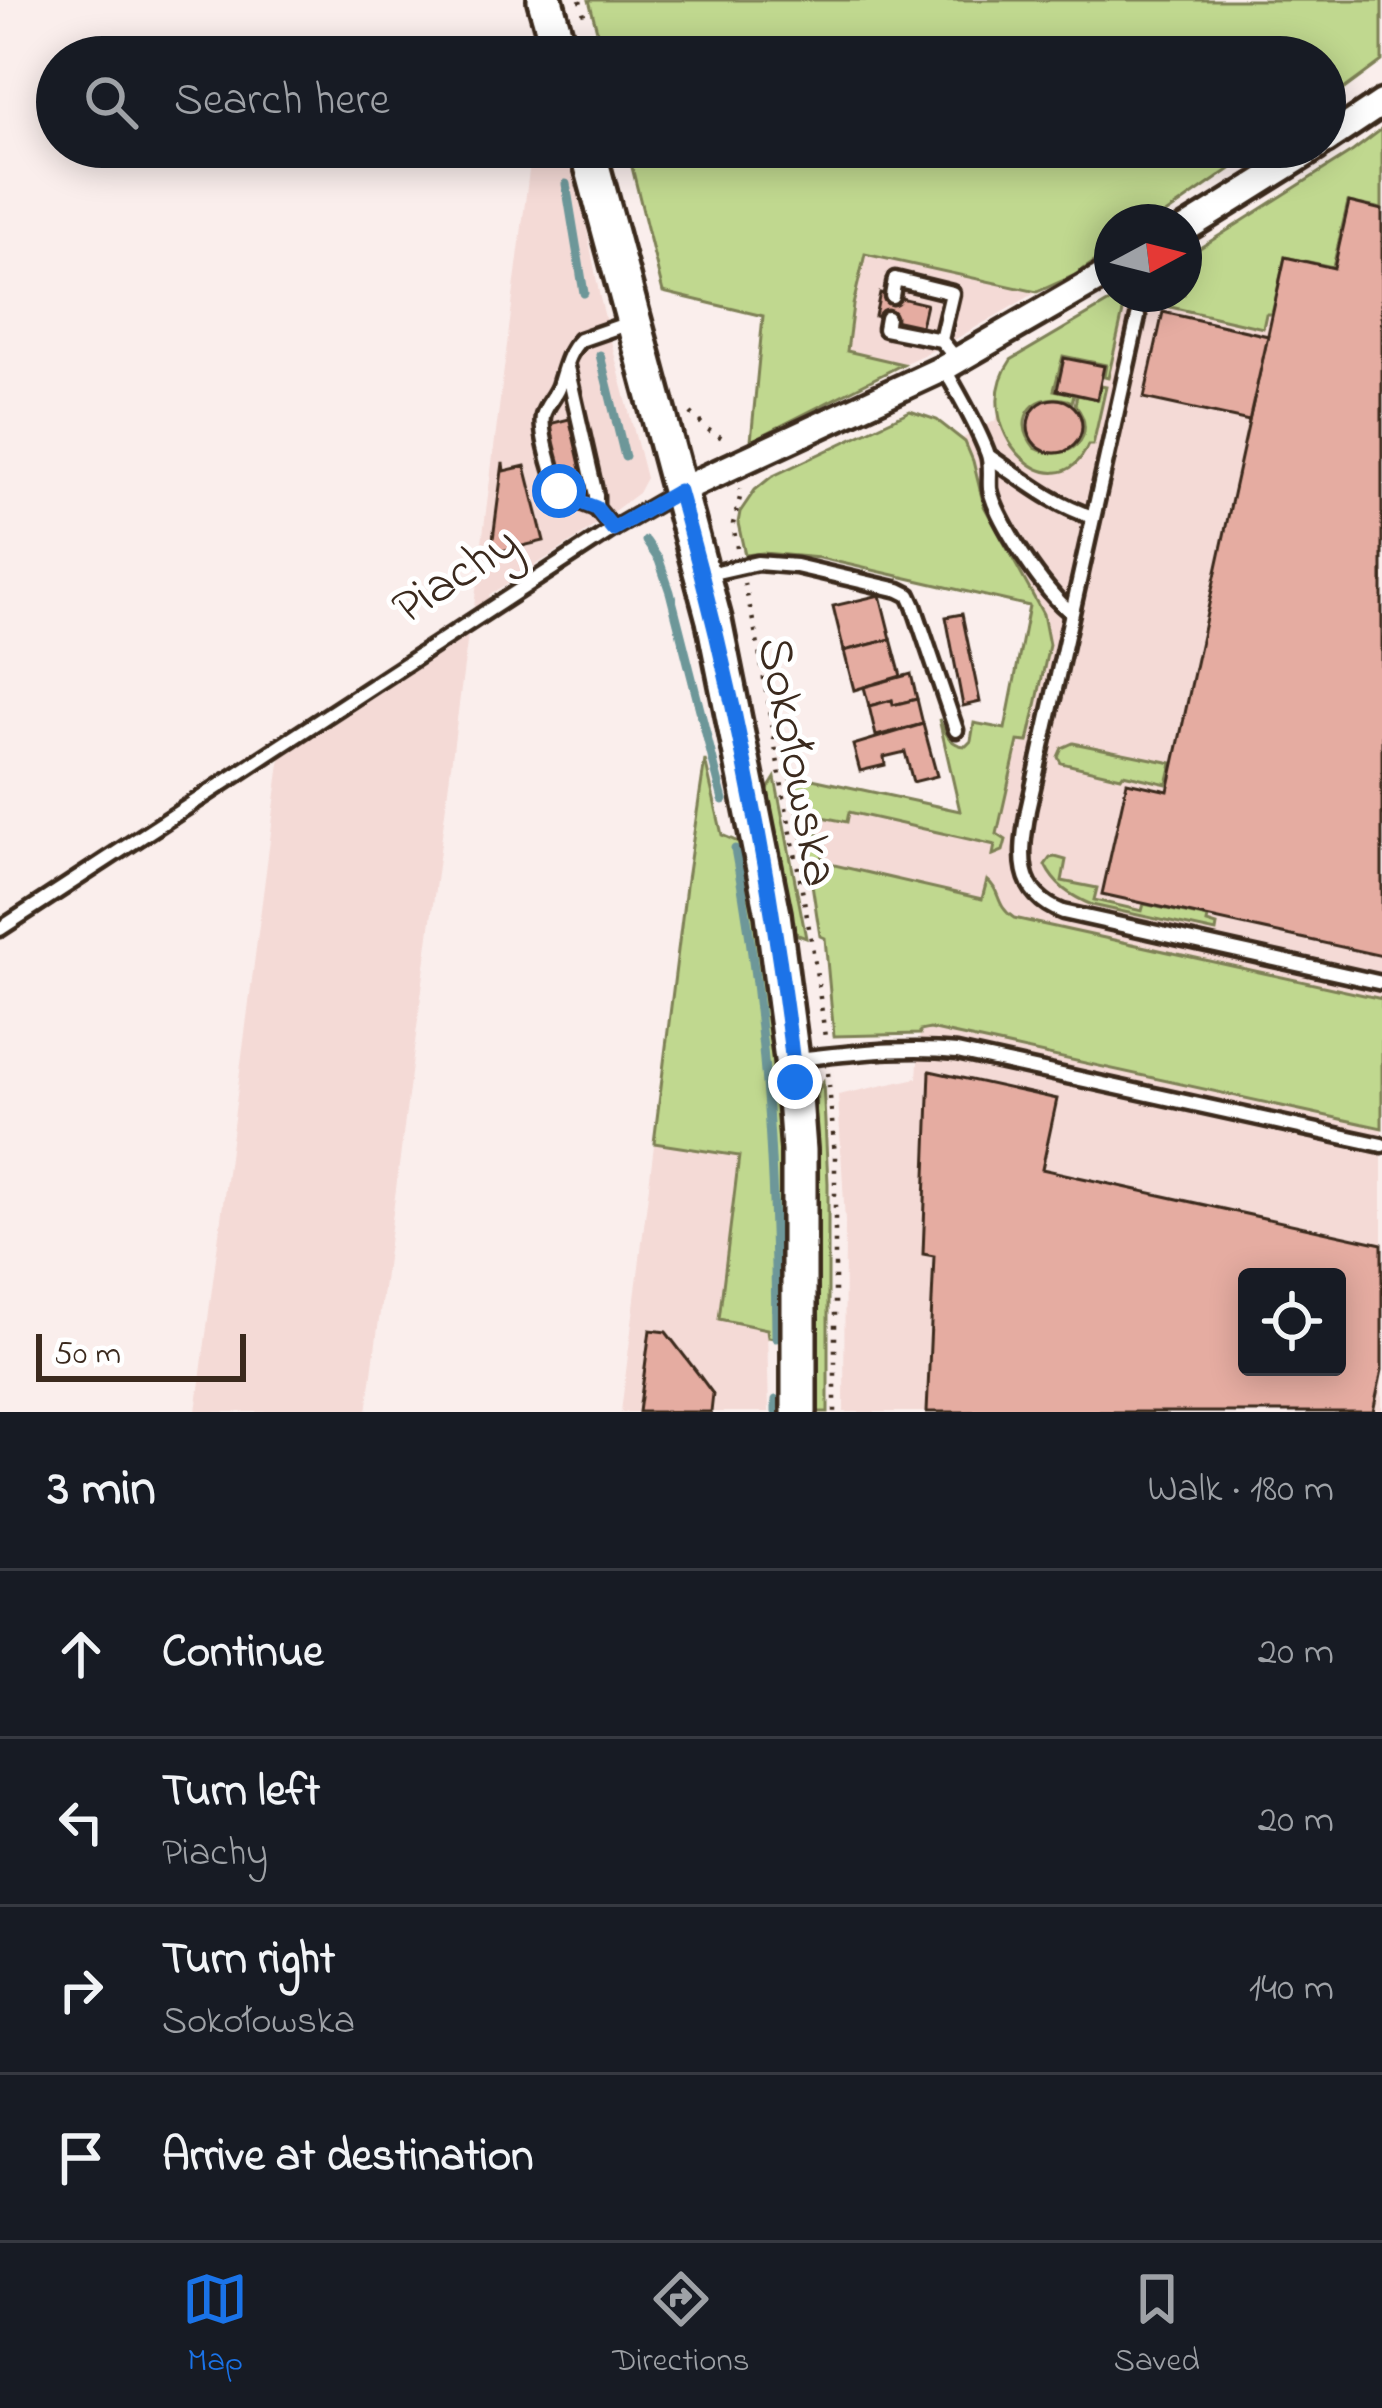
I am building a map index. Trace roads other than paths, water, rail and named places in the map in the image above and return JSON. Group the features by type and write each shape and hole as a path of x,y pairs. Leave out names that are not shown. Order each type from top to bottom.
{"street":[{"path":"545,0 555,36"},
{"path":"1346,127 1382,103"},
{"name":"Sokołowska","path":"593,168 703,576 773,914 792,1059 800,1219 799,1412"},
{"path":"1202,219 1283,168"},
{"name":"Piachy","path":"679,491 951,365 1094,282"}],"lane":[{"path":"892,296 896,279 952,292 941,340 990,457 990,491 1025,558 1050,595 1071,612"},
{"path":"920,302 923,285"},
{"path":"1138,317 1023,842 1025,875 1034,895 1076,915 1382,983"},
{"path":"887,318 885,329 914,330 941,340"},
{"path":"596,508 568,374 569,352 580,340 633,322"},
{"path":"568,359 558,392 544,411 543,430 559,491 596,508 613,529"},
{"path":"990,457 1048,499 1093,517"},
{"name":"Piachy","path":"0,929 613,529 679,491"},
{"path":"703,576 764,564 796,566 909,596 956,730"},
{"path":"792,1059 881,1051 957,1052 1382,1145"}],"waterway":[{"path":"566,184 584,293"},
{"path":"600,355 625,457"},
{"path":"646,541 659,560 670,592 723,800"},
{"path":"735,849 767,1092 776,1338"},
{"path":"776,1400 776,1412"}]}
